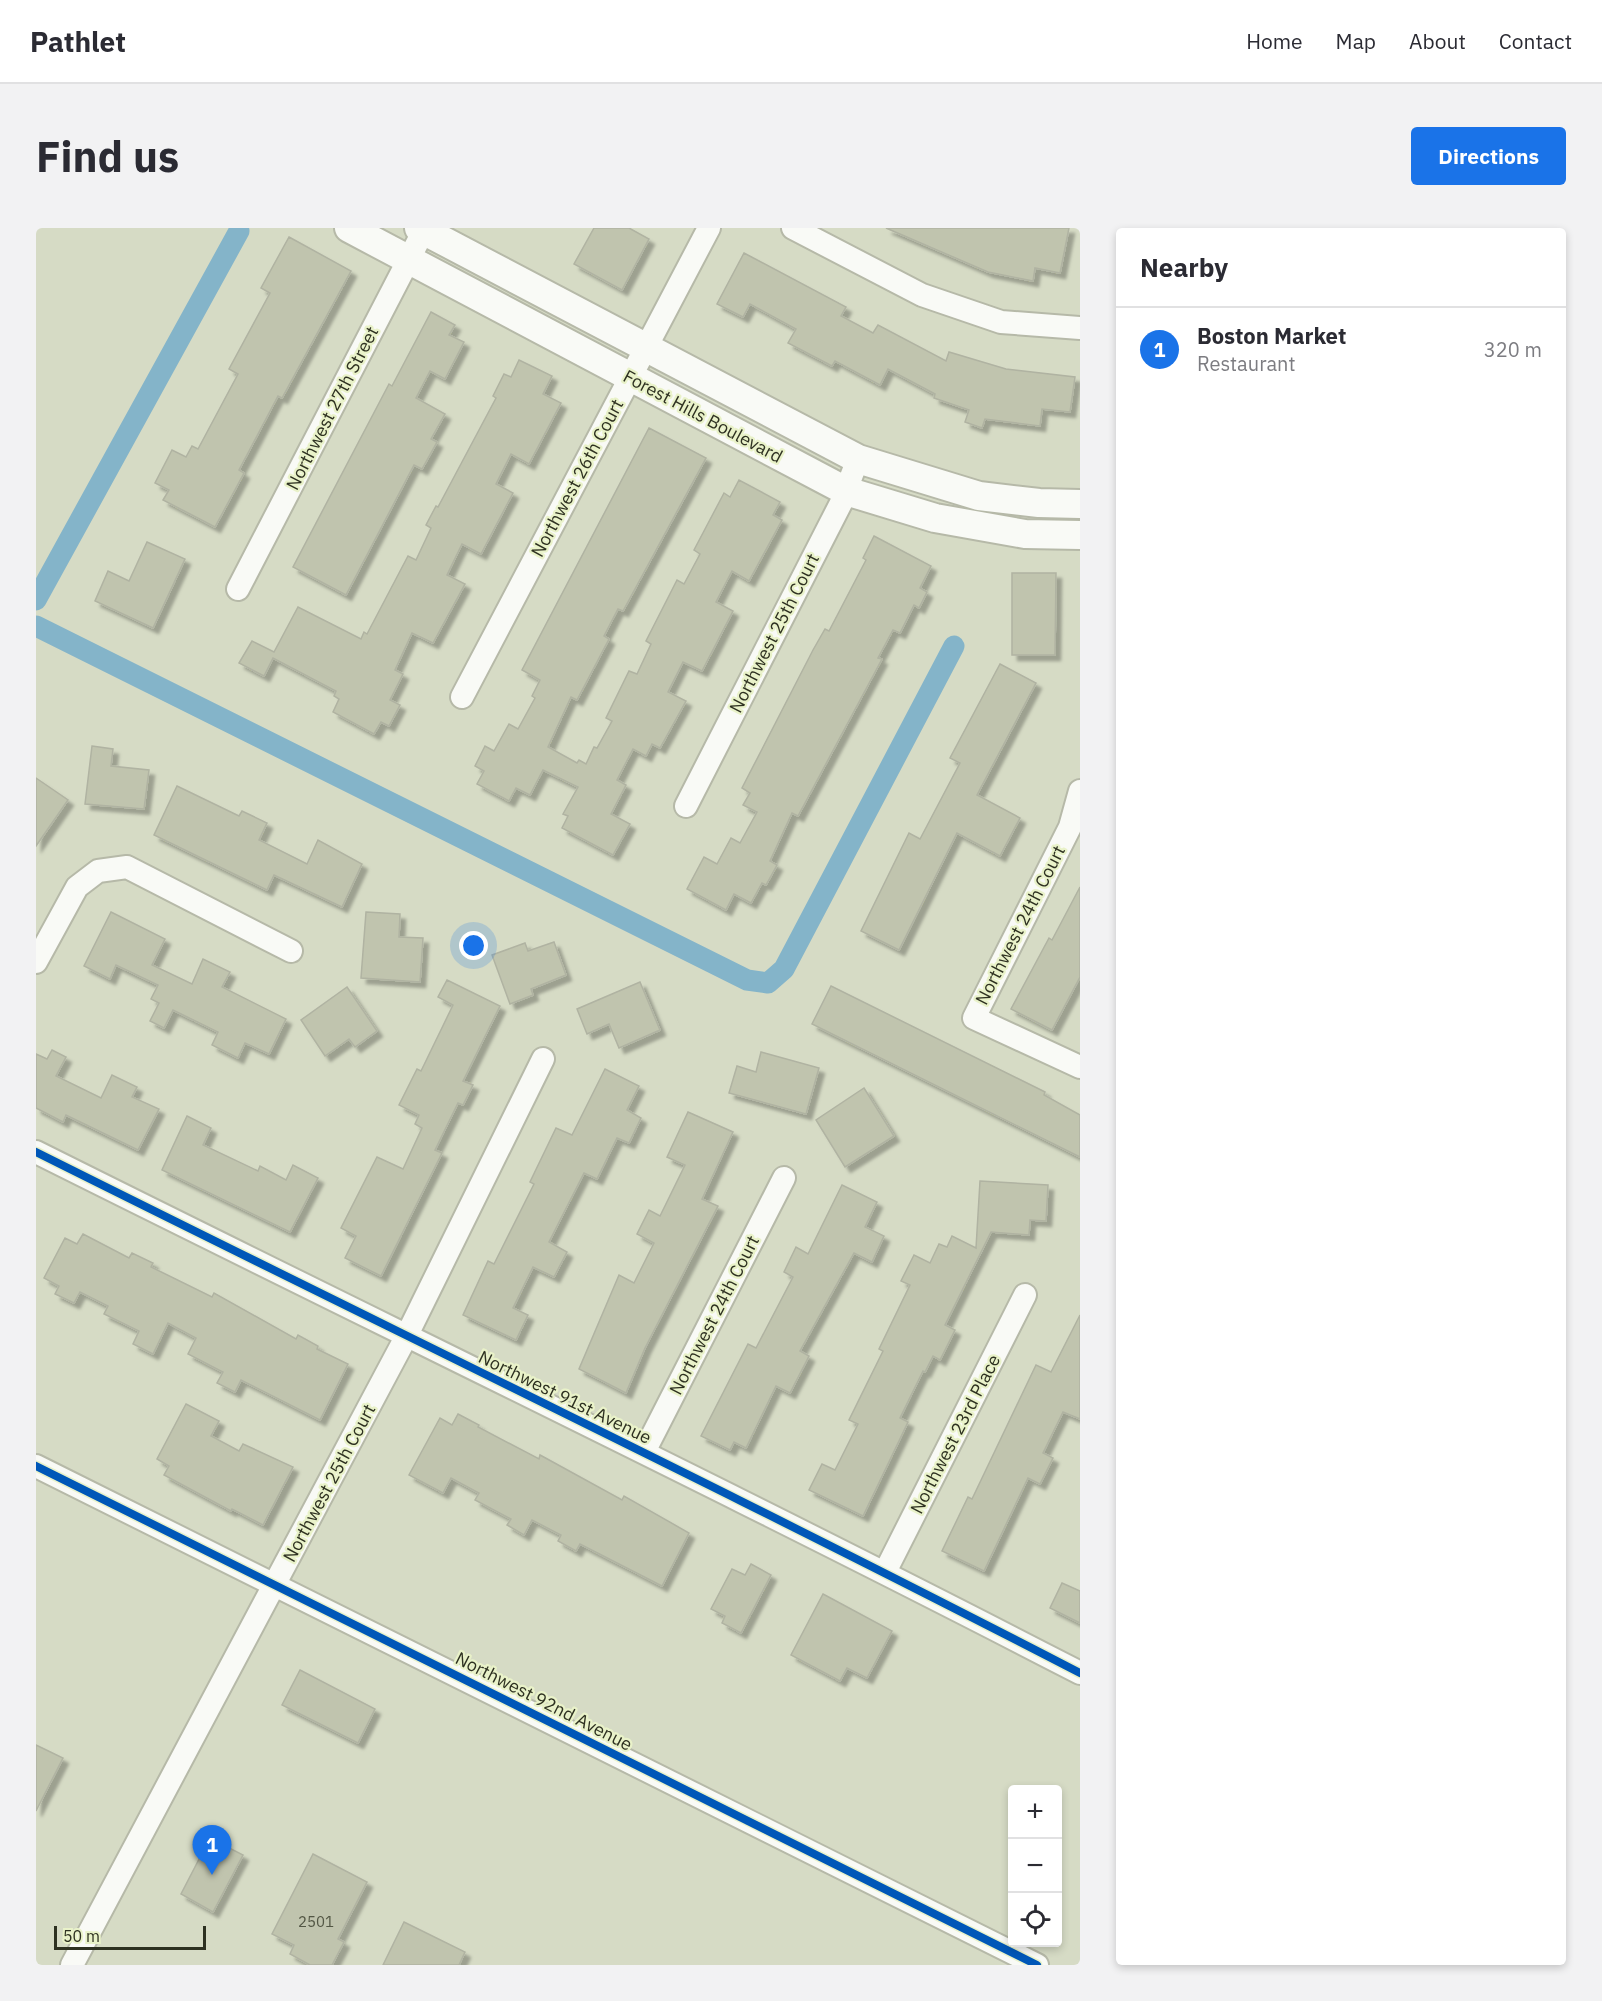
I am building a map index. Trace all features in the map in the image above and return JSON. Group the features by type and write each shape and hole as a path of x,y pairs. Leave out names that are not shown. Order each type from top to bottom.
{"street":[{"name":"Forest Hills Boulevard","path":"349,228 846,490 935,518 1025,534 1080,535"},
{"name":"Northwest 26th Court","path":"462,697 709,228"},
{"path":"793,228 922,295 1001,322 1080,328"},
{"name":"Forest Hills Boulevard","path":"422,229 858,459 979,496 1039,503 1080,504"},
{"name":"Northwest 27th Street","path":"238,589 409,260 422,229"},
{"name":"Northwest 25th Court","path":"686,806 846,490 858,459"},
{"name":"Northwest 24th Court","path":"1080,791 1070,826 974,1018 1080,1067"},
{"path":"36,962 77,887 98,871 127,867 291,951"},
{"name":"Northwest 25th Court","path":"72,1965 406,1337 543,1059"},
{"name":"Northwest 91st Avenue","path":"36,1152 885,1572 1080,1673"},
{"name":"Northwest 24th Court","path":"644,1452 784,1178"},
{"name":"Northwest 23rd Place","path":"885,1572 1024,1296"},
{"name":"Northwest 92nd Avenue","path":"36,1466 1037,1965"}],"building":[{"path":"594,228 629,228 649,239 622,290 574,264"},
{"path":"886,228 1069,228 1060,273 1035,268 1033,281 988,272"},
{"path":"289,237 351,271 282,398 278,396 239,470 244,473 215,527 163,500 169,490 155,483 172,450 186,457 192,446 198,449 238,374 229,369 270,293 261,288"},
{"path":"744,253 846,307 841,316 873,333 878,325 946,361 949,352 1006,369 1075,377 1070,412 1042,409 1040,426 985,419 982,428 965,422 969,410 934,398 935,394 888,369 880,385 835,361 832,366 788,343 796,329 750,304 743,317 717,304"},
{"path":"431,312 455,325 449,335 464,342 445,379 430,371 416,398 445,414 431,439 437,442 422,469 414,465 346,595 293,567 389,384 392,386"},
{"path":"519,360 552,376 543,394 561,403 529,464 511,454 496,484 513,493 481,554 462,544 447,575 465,584 433,643 412,633 395,670 403,674 390,700 400,705 389,726 381,722 374,734 333,712 339,699 334,696 336,691 273,658 264,676 239,663 252,641 274,652 298,607 361,639 364,632 367,634 408,556 416,560 431,528 426,525 436,506 438,507 496,398 493,396 504,374 511,377"},
{"path":"649,428 706,458 623,611 618,609 604,636 609,639 577,700 571,697 548,747 577,763 579,760 586,764 594,747 597,748 612,721 606,718 629,671 637,674 651,644 646,641 677,580 684,584 700,554 694,550 724,493 730,497 739,480 780,502 773,515 782,520 749,581 732,571 716,602 733,611 702,671 683,662 668,692 686,701 660,748 652,744 646,756 633,749 617,780 626,785 611,814 630,824 613,855 562,828 568,816 563,814 578,787 543,770 530,795 516,788 509,801 477,784 484,771 475,766 485,746 494,751 509,724 518,729 535,698 532,696 540,680 522,670"},
{"path":"874,536 931,566 920,588 927,592 919,608 914,605 900,633 893,630 878,658 882,659 798,816 792,813 770,861 777,865 766,885 762,883 751,903 734,894 726,910 687,889 704,857 717,864 731,838 740,843 757,812 743,805 750,793 742,788 813,650 825,629 829,631 866,560 863,558"},
{"path":"147,542 185,559 153,628 95,601 108,571 129,581"},
{"path":"1012,573 1056,573 1055,655 1012,655"},
{"path":"1000,664 1036,683 977,795 1020,818 1000,856 957,833 899,950 861,931 909,833 920,839 960,763 950,758"},
{"path":"92,746 113,749 111,766 149,770 144,809 85,804"},
{"path":"36,778 68,800 36,846"},
{"path":"177,786 239,816 242,811 267,823 259,840 307,864 318,840 362,864 342,907 274,875 267,890 154,835"},
{"path":"1080,887 1080,977 1052,1030 1011,1009 1049,938 1052,940"},
{"path":"111,912 165,939 152,965 192,984 203,959 230,972 222,987 286,1019 269,1054 245,1043 238,1058 212,1045 218,1032 173,1010 164,1028 150,1021 159,1003 151,999 158,985 116,965 110,979 84,966"},
{"path":"366,912 400,914 399,937 423,938 420,982 361,978"},
{"path":"554,942 566,975 531,989 533,995 510,1004 492,955 525,943 528,951"},
{"path":"447,980 500,1006 463,1081 473,1085 463,1105 458,1103 435,1150 442,1153 381,1276 345,1258 356,1236 341,1228 377,1157 403,1169 422,1128 415,1124 419,1115 399,1105 417,1069 421,1071 453,1005 438,997"},
{"path":"640,982 660,1030 619,1048 609,1024 587,1034 577,1009"},
{"path":"831,986 1045,1092 1044,1095 1080,1115 1080,1157 812,1024"},
{"path":"347,987 377,1031 355,1047 349,1039 325,1056 301,1020"},
{"path":"52,1050 66,1057 56,1076 101,1098 112,1075 137,1087 132,1097 159,1109 138,1150 66,1115 63,1122 36,1108 36,1054 47,1059"},
{"path":"761,1052 819,1068 806,1114 729,1093 737,1066 756,1072"},
{"path":"605,1069 639,1086 627,1110 641,1118 629,1143 617,1138 597,1179 584,1173 549,1242 567,1252 554,1277 533,1267 513,1308 528,1315 516,1340 463,1315 488,1261 494,1264 534,1184 530,1182 556,1128 572,1135"},
{"path":"864,1088 894,1136 845,1167 816,1120"},
{"path":"688,1112 733,1132 702,1199 718,1206 645,1348 626,1393 579,1369 619,1275 634,1283 654,1243 637,1234 649,1210 660,1216 685,1165 667,1157"},
{"path":"187,1116 211,1128 203,1145 258,1171 260,1166 286,1180 293,1165 318,1178 290,1232 162,1170"},
{"path":"980,1181 1048,1185 1046,1221 1030,1220 1029,1235 991,1232 945,1325 955,1330 940,1360 933,1356 925,1372 923,1371 900,1418 908,1422 863,1516 809,1490 822,1464 835,1470 858,1424 849,1420 883,1351 879,1349 910,1285 901,1281 914,1255 930,1263 939,1244 947,1247 952,1236 976,1248"},
{"path":"842,1185 877,1202 865,1227 884,1236 872,1262 854,1253 800,1351 809,1356 790,1393 776,1386 746,1448 734,1442 730,1450 701,1436 748,1344 756,1348 793,1277 784,1272 796,1247 808,1254"},
{"path":"83,1234 129,1258 132,1253 153,1263 151,1267 212,1297 214,1293 296,1339 298,1335 318,1346 317,1349 348,1364 320,1420 241,1380 235,1392 217,1383 223,1372 188,1354 196,1338 168,1323 153,1354 133,1344 139,1331 104,1314 108,1306 80,1292 74,1303 55,1294 59,1286 44,1278 65,1238 77,1244"},
{"path":"1080,1315 1080,1419 1063,1412 1043,1453 1053,1458 1040,1484 1028,1478 984,1571 942,1551 968,1497 972,1499 1036,1365 1051,1372"},
{"path":"186,1404 219,1421 211,1436 239,1451 243,1444 293,1467 263,1525 232,1509 231,1511 164,1475 169,1466 157,1459"},
{"path":"458,1414 539,1459 540,1455 622,1500 624,1496 689,1533 662,1586 580,1544 576,1551 558,1541 561,1535 532,1520 524,1535 507,1525 511,1519 475,1500 479,1493 451,1478 443,1493 409,1475 440,1418 452,1425"},
{"path":"751,1564 771,1575 741,1633 722,1623 725,1616 711,1609 732,1569 745,1575"},
{"path":"1062,1583 1080,1591 1080,1623 1050,1608"},
{"path":"823,1594 892,1631 867,1678 847,1668 840,1681 791,1655"},
{"path":"300,1670 375,1709 358,1743 282,1705"},
{"path":"36,1745 63,1758 36,1811"},
{"path":"210,1838 243,1855 213,1912 181,1894"},
{"path":"313,1854 367,1882 338,1939 344,1942 332,1965 310,1965 290,1954 294,1945 272,1934"},
{"path":"404,1922 465,1952 459,1965 383,1965"}],"waterway":[{"path":"36,600 239,231"},
{"path":"36,626 747,980 768,983 784,969 954,646"}],"cycle path":[{"path":"36,1152 689,1475 1080,1673"},
{"path":"36,1466 1037,1965"}],"place":[{"name":"Boston Market","path":"212,1875"}]}
